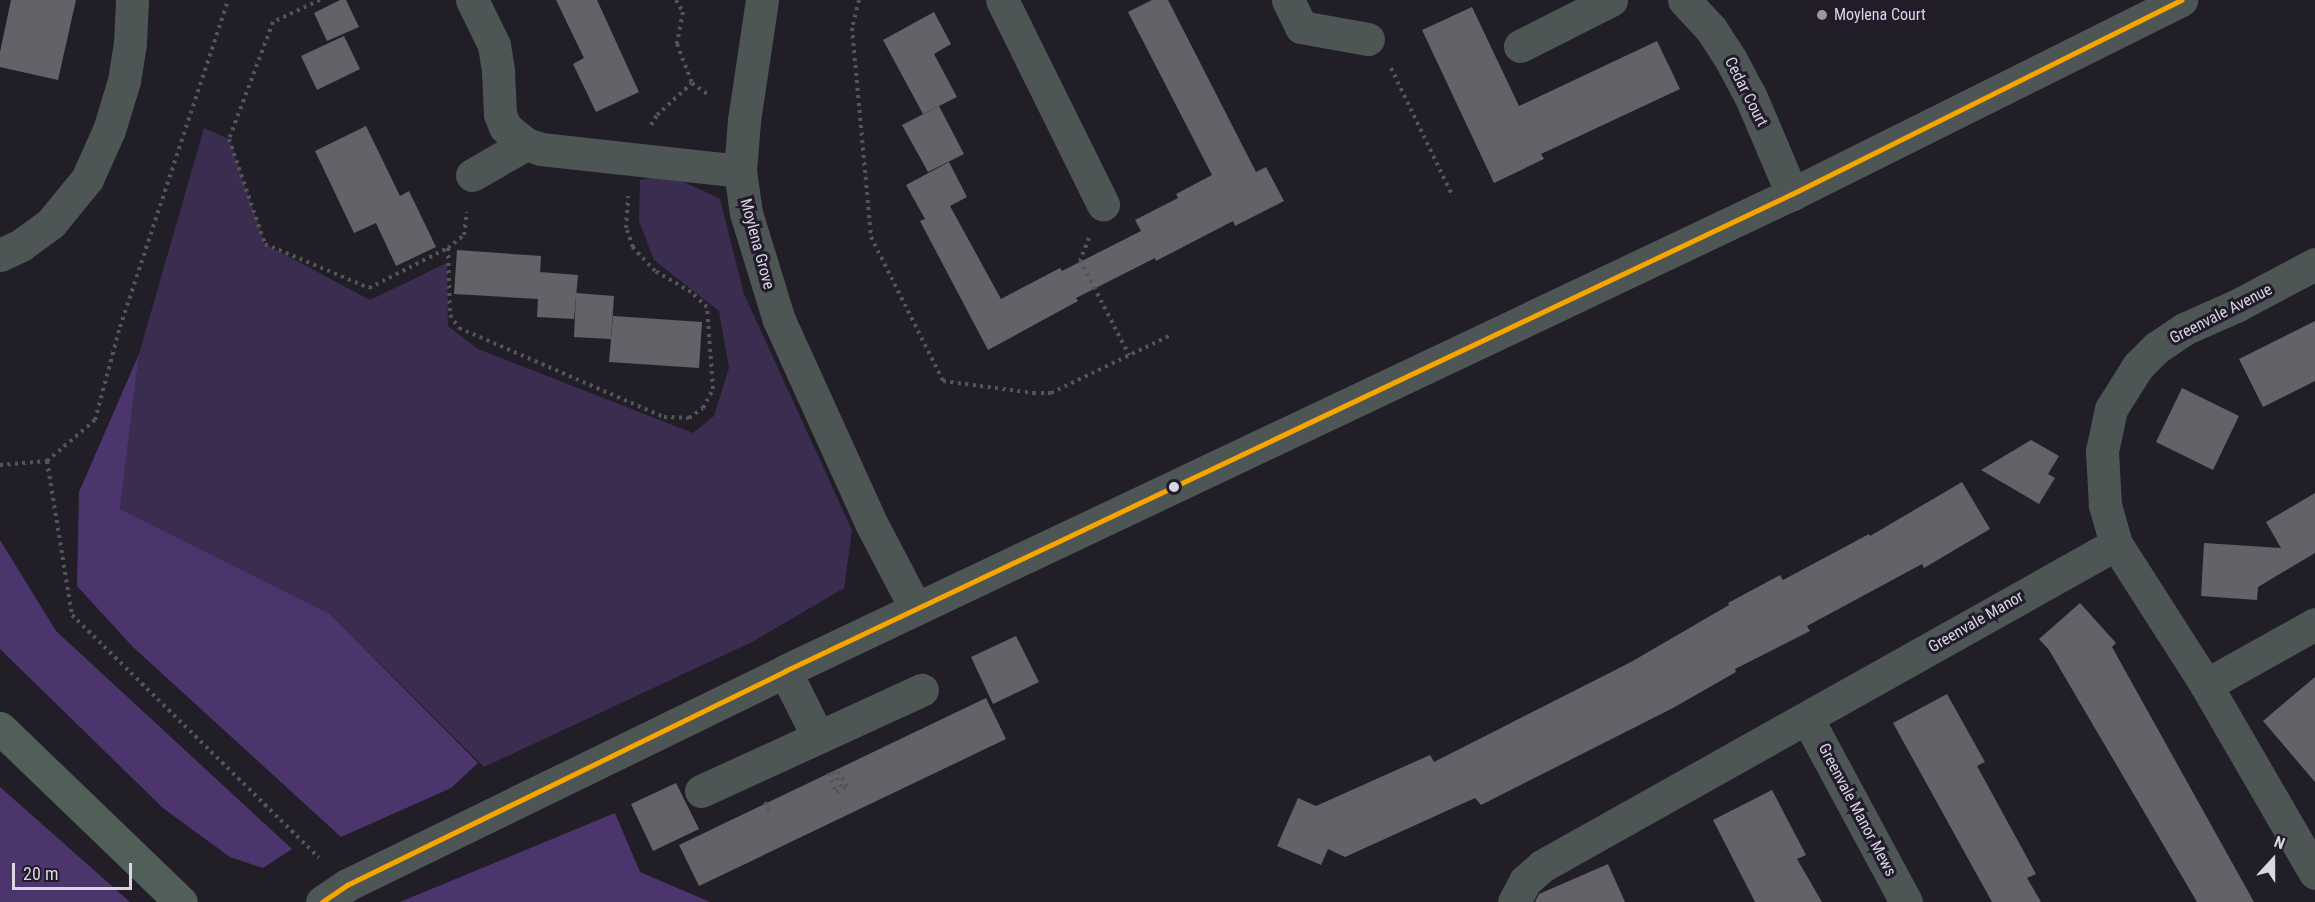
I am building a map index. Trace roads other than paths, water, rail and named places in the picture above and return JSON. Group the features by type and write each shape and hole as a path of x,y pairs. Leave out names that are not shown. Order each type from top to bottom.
{"highway":[{"path":"0,728 181,902"}],"street":[{"path":"0,255 21,245 51,223 87,179 109,130 124,81 130,42 132,0"},
{"path":"472,0 494,45 500,114 505,127 526,144 541,150 740,171"},
{"name":"Moylena Grove","path":"762,0 744,121 740,171 746,213 779,320 871,523 916,609"},
{"path":"1002,0 1102,204"},
{"path":"1288,0 1301,27 1368,39"},
{"path":"1520,46 1611,0"},
{"name":"Cedar Court","path":"1684,0 1711,29 1731,60 1750,95 1792,194"},
{"path":"334,894 785,671 1792,194 2181,0"},
{"path":"472,175 526,144"},
{"name":"Greenvale Avenue","path":"2116,544 2105,506 2102,452 2111,409 2138,366 2156,348 2184,329 2236,306 2315,264"},
{"path":"2116,544 2206,685 2315,873"},
{"name":"Greenvale Manor","path":"1514,902 1525,881 1542,866 2116,544"},
{"path":"2206,685 2315,624"},
{"path":"785,671 818,737"},
{"path":"701,791 922,690"},
{"name":"Greenvale Manor Mews","path":"1807,718 1906,902"}],"place":[{"name":"Moylena Court","path":"1822,15"}]}
